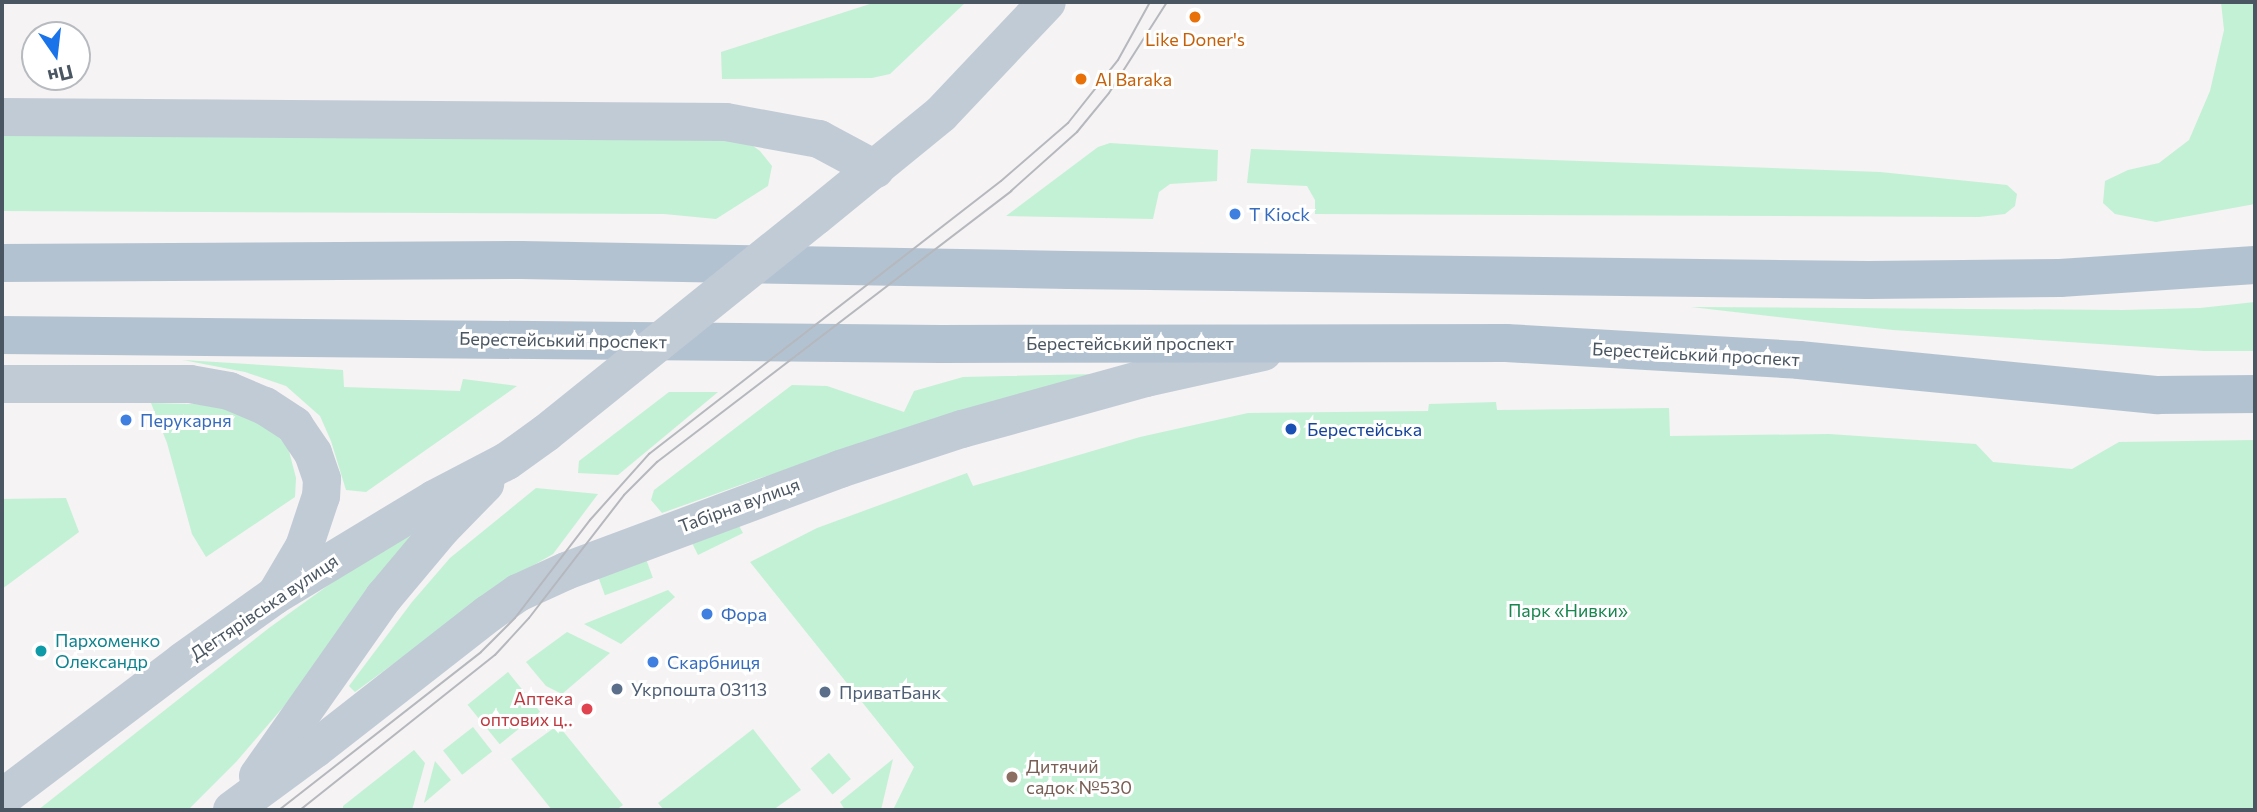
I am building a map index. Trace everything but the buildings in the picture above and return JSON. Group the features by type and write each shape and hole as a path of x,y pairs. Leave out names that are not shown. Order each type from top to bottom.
{"main road":[{"name":"Дегтярівська вулиця","path":"2,798 274,596 434,499 507,461 546,433 941,114 1047,2"},
{"path":"2,117 726,122 819,139 875,169"},
{"path":"2,262 521,260 1069,271 1868,280 2060,278 2254,265"},
{"name":"Берестейський проспект","path":"2,335 941,344 1506,343 1799,360 2158,395 2255,394"},
{"name":"Табірна вулиця","path":"232,809 315,749 488,614 518,593 566,571 840,469 962,429 1146,378 1314,342"},
{"path":"2,384 190,384 229,391 265,407 294,425 313,453 322,479 320,496 304,547 274,596"},
{"name":"Дегтярівська вулиця","path":"232,809 303,716 384,597 442,528 507,461"}],"green space":[{"path":"876,2 966,2 890,74 872,78 722,79 721,52"},
{"path":"2221,2 2255,2 2255,204 2156,222 2115,214 2103,203 2105,181 2128,170 2159,163 2189,140 2210,91 2224,30"},
{"path":"2,135 742,138 760,151 772,166 768,186 716,219 664,214 2,211"},
{"path":"1110,143 1218,150 1217,181 1170,184 1159,192 1153,219 1006,216 1098,147"},
{"path":"1251,149 1880,172 2007,185 2017,194 2015,206 2005,214 1979,217 1315,214 1315,200 1307,186 1247,183"},
{"path":"2255,302 2255,351 2204,351 1893,330 1691,307 2123,310 2200,308"},
{"path":"183,360 343,370 344,387 460,391 463,379 517,386 366,492 346,490 320,416 286,386 245,372"},
{"path":"1096,374 760,478 662,513 651,500 654,490 792,385 827,386 904,412 914,391 963,377"},
{"path":"669,392 718,392 618,475 578,473 579,461"},
{"name":"Парк «Нивки»","path":"1496,402 1497,410 1669,408 1670,436 1829,434 1976,444 1993,462 2072,469 2119,442 2255,440 2255,810 893,810 914,767 750,562 817,528 967,473 973,486 1140,437 1248,413 1428,411 1429,404"},
{"path":"151,403 230,405 266,424 288,447 296,478 295,497 206,557 192,534 167,443"},
{"path":"536,488 598,494 553,554 508,580 355,692 349,686 412,602 450,558"},
{"path":"66,498 79,532 2,589 2,499"},
{"path":"441,504 286,704 236,762 188,810 38,810 269,628"},
{"path":"738,524 743,533 698,555 691,541"},
{"path":"646,559 653,578 605,595 598,576"},
{"path":"668,590 675,597 621,644 584,624"},
{"path":"567,632 610,653 562,694 546,686 526,662"},
{"path":"508,672 540,712 500,744 468,705"},
{"path":"558,725 623,805 616,810 552,810 511,759"},
{"path":"473,727 492,751 462,775 443,750"},
{"path":"753,729 801,790 773,810 664,810 658,803"},
{"path":"414,750 425,763 412,810 343,810 343,806"},
{"path":"829,753 851,779 832,794 811,768"},
{"path":"893,759 881,810 845,810 840,802"},
{"path":"435,761 451,780 424,803"}],"tram line":[{"path":"279,810 481,652 515,618 590,520 649,454 1001,181 1068,123 1118,60 1150,2"},
{"path":"300,810 495,655 529,618 624,495 657,462 1011,191 1077,132 1109,93 1167,2"}],"place":[{"name":"Like Doner's","path":"1195,17"},
{"name":"Al Baraka","path":"1081,79"},
{"name":"T Kiock","path":"1235,214"},
{"name":"Перукарня","path":"126,420"},
{"name":"Берестейська","path":"1291,429"},
{"name":"Фора","path":"707,614"},
{"name":"Пархоменко Олександр","path":"41,651"},
{"name":"Скарбниця","path":"653,662"},
{"name":"Укрпошта 03113","path":"617,689"},
{"name":"ПриватБанк","path":"825,692"},
{"name":"Аптека оптових ц‥","path":"587,709"},
{"name":"Дитячий садок №530","path":"1012,777"}]}
